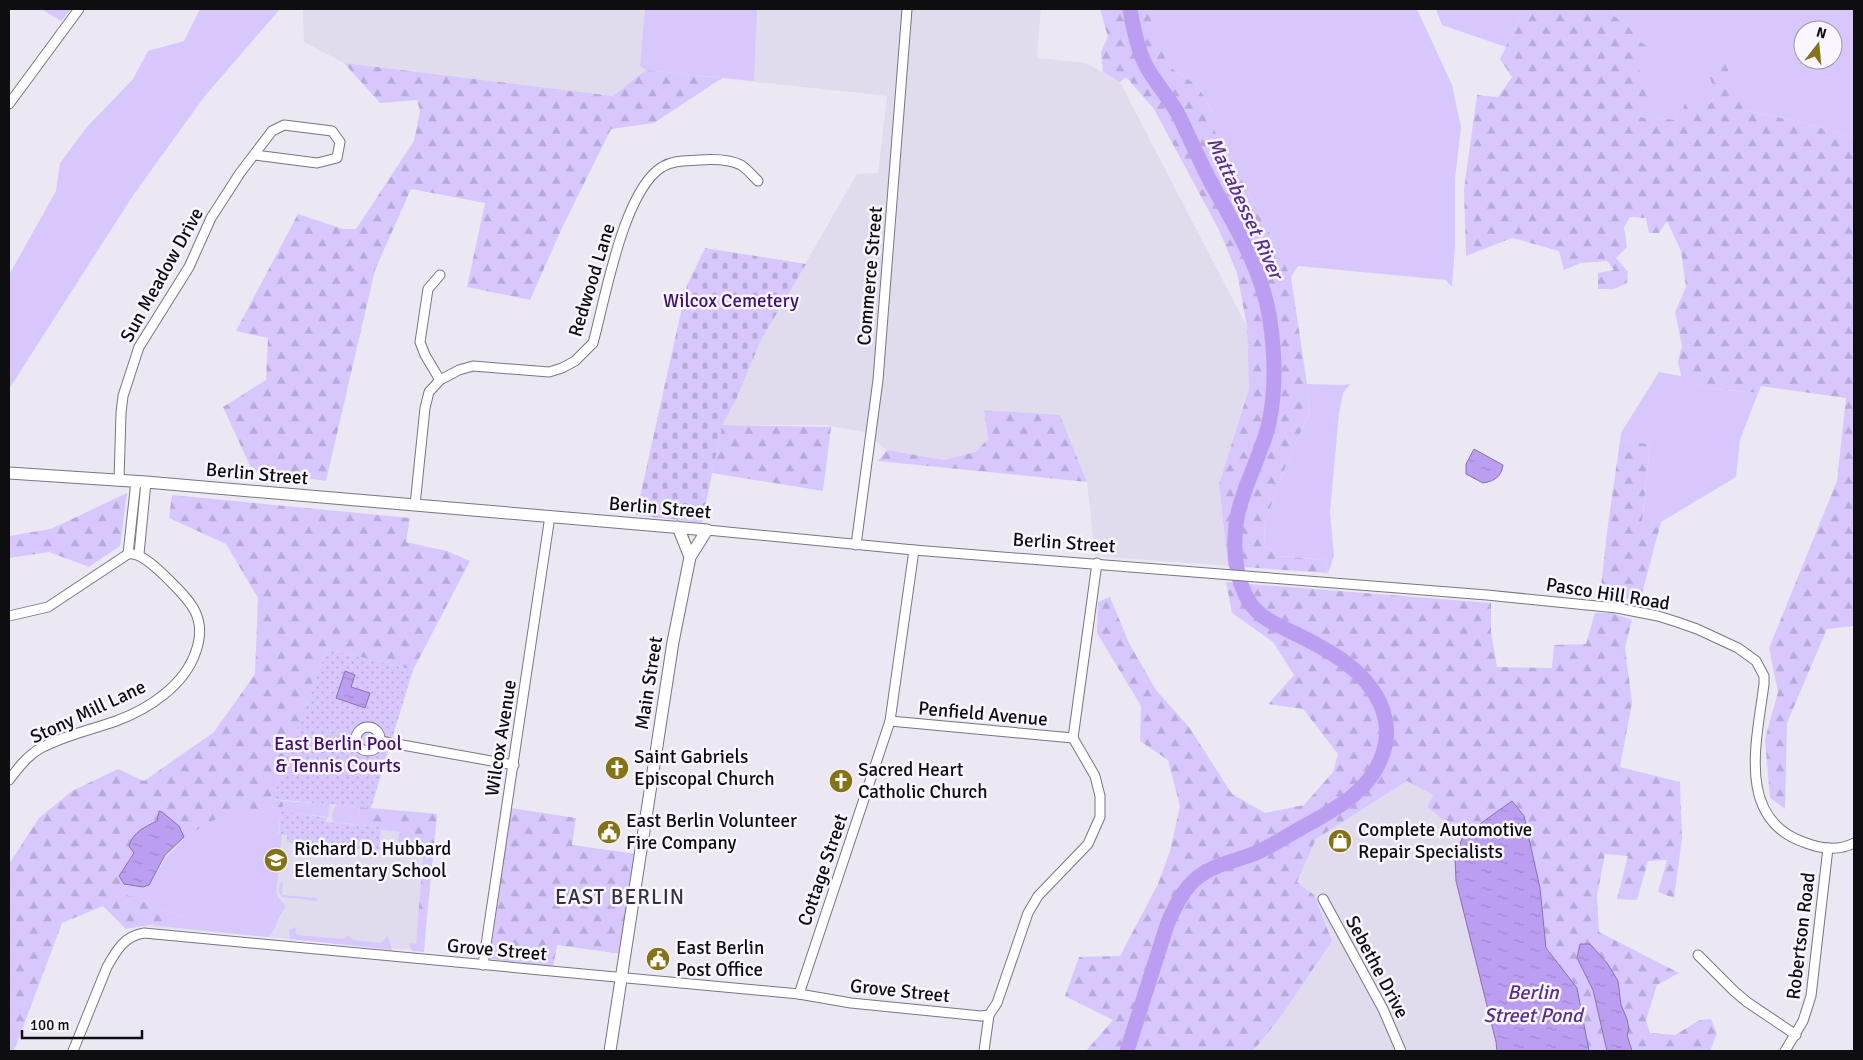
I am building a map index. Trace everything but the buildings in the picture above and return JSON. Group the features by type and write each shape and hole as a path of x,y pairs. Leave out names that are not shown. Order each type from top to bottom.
{"street":[{"path":"9,104 79,9"},
{"name":"Commerce Street","path":"856,545 878,380 907,9"},
{"name":"Sun Meadow Drive","path":"119,480 121,413 138,347 189,267 211,218 240,174 272,131 284,125 332,131 340,142 337,158 317,163 255,155"},
{"name":"Redwood Lane","path":"440,380 459,370 473,366 549,372 575,361 584,353 593,343 612,264 625,225 648,179 662,168 676,161 725,161 742,166 758,181"},
{"path":"415,505 425,408 429,392 440,380 425,355 420,342 428,290 440,275"},
{"name":"Berlin Street","path":"9,473 119,480 678,527 914,550 1309,581"},
{"path":"128,554 141,482"},
{"path":"9,616 48,606 128,554 138,554 141,482"},
{"name":"Wilcox Avenue","path":"483,965 550,516"},
{"path":"678,527 690,557"},
{"name":"Main Street","path":"610,1051 673,642 690,557 707,530"},
{"name":"Cottage Street","path":"799,994 890,722 914,550"},
{"name":"Stony Mill Lane","path":"9,780 21,764 40,748 75,733 116,721 146,708 175,686 192,663 200,638 199,620 196,610 190,600 165,575 138,554"},
{"path":"984,1051 989,1015 997,1003 1028,913 1044,890 1085,848 1097,826 1101,806 1098,786 1095,776 1073,738 1097,563"},
{"name":"Pasco Hill Road","path":"1309,581 1487,595 1617,608 1678,622 1738,648 1756,660 1764,676 1755,770 1758,796 1763,807 1770,818 1788,835 1814,846 1840,848 1854,843"},
{"name":"Penfield Avenue","path":"890,722 1073,738"},
{"path":"380,741 514,765"},
{"name":"Robertson Road","path":"1785,1051 1796,1035 1808,1010 1811,996 1828,848"},
{"name":"Sebethe Drive","path":"1323,898 1375,995 1401,1051"},
{"name":"Grove Street","path":"73,1051 107,967 120,945 136,934 799,994 851,1003 980,1016 989,1015"},
{"path":"1698,955 1734,992 1760,1012 1796,1035"}],"shaded area":[{"path":"303,9 1041,9 1037,58 1086,63 1120,82 1247,327 1249,389 1219,484 1228,566 1095,556 1087,482 1060,415 984,410 988,439 975,452 944,460 887,450 864,432 825,425 722,425 735,402 761,340 857,174 878,173 887,96 646,70 613,96 344,63 304,42"},
{"path":"1407,781 1433,795 1427,807 1463,836 1455,857 1497,1051 1253,1051 1279,1019 1314,895 1297,882 1316,839"},
{"name":"Richard D. Hubbard Elementary School","path":"145,790 437,814 424,951 139,926 126,929 103,906"}],"green space":[{"path":"41,9 71,9 61,21"},
{"path":"200,9 280,9 204,97 132,197 9,389 9,275 56,191 60,163 87,127 133,79 148,51 184,41"},
{"path":"645,9 757,9 754,81 646,70 640,66"},
{"path":"1100,9 1151,9 1153,27 1171,68 1198,86 1212,112 1212,126 1256,206 1291,277 1310,412 1290,455 1265,521 1264,545 1278,556 1325,560 1328,573 1228,566 1219,484 1249,389 1247,327 1237,273 1219,230 1154,109 1126,77 1120,82 1103,72 1101,52 1108,37"},
{"path":"1151,9 1417,9 1452,85 1461,127 1455,179 1455,246 1452,287 1446,280 1298,266 1291,277 1256,206 1212,126 1212,112 1198,86 1171,68 1152,27"},
{"path":"1436,9 1524,9 1506,47 1442,25"},
{"path":"1524,9 1615,9 1613,16 1626,22 1639,41 1650,48 1638,68 1653,92 1636,117 1679,120 1686,100 1710,104 1716,93 1704,63 1725,62 1744,110 1801,122 1854,138 1854,626 1827,629 1787,723 1785,809 1770,798 1765,739 1778,692 1769,648 1837,481 1846,398 1761,386 1758,393 1707,388 1681,376 1678,362 1682,346 1675,312 1686,287 1681,251 1667,221 1659,233 1649,233 1646,218 1630,217 1624,227 1627,247 1616,258 1628,272 1627,283 1614,289 1598,289 1598,273 1614,270 1607,261 1581,263 1564,270 1559,251 1512,238 1466,256 1464,189 1477,95 1498,97 1512,77 1500,59"},
{"path":"1615,9 1854,9 1854,138 1801,122 1744,110 1716,93 1710,104 1679,120 1635,117 1639,41 1626,22 1613,16"},
{"path":"344,63 613,96 646,70 722,78 654,123 611,129 562,228 530,300 467,287 485,203 411,189 375,270 326,481 252,470 223,407 266,380 268,338 236,331 298,214 343,229 356,229 414,141 420,110 417,100 380,103"},
{"name":"Wilcox Cemetery","path":"705,248 806,264 761,340 735,402 722,425 702,523 636,515 687,285"},
{"path":"1659,372 1681,376 1707,388 1758,393 1740,440 1736,477 1661,522 1642,523 1650,444 1620,441 1621,433"},
{"path":"1307,384 1350,384 1343,393 1339,413 1330,512 1334,556 1328,573 1325,560 1278,556 1264,545 1265,521 1290,455 1310,412"},
{"path":"984,410 1060,415 1087,482 878,461 887,450 944,460 975,452 988,439"},
{"path":"722,425 831,427 823,491 712,473"},
{"path":"1620,441 1650,444 1642,522 1661,522 1640,601 1600,596"},
{"path":"127,493 120,546 89,567 49,552 9,558 9,536 51,529"},
{"path":"172,495 410,518 406,542 447,551 470,561 413,670 327,649 271,799 286,801 282,807 258,809 224,816 193,833 190,827 159,811 157,820 143,827 134,853 119,876 124,884 128,886 121,890 124,895 142,898 151,907 182,916 126,929 103,906 62,923 14,1051 9,1051 9,864 39,818 72,791 118,769 144,781 214,732 255,674 258,598 226,544 169,518"},
{"path":"1226,582 1491,603 1491,632 1497,667 1552,668 1554,645 1586,644 1595,613 1612,613 1632,620 1625,647 1632,703 1620,767 1680,782 1682,838 1674,898 1658,892 1667,860 1648,861 1637,900 1617,899 1628,856 1605,854 1597,896 1599,932 1679,973 1657,985 1646,1020 1650,1033 1675,1035 1700,1020 1711,1019 1717,1034 1710,1051 1632,1051 1627,1035 1627,1019 1621,1005 1618,981 1580,944 1577,959 1593,990 1607,1051 1589,1051 1577,988 1546,948 1540,888 1524,816 1512,801 1463,836 1427,807 1433,795 1407,781 1316,839 1297,882 1314,895 1332,941 1279,1019 1253,1051 1086,1051 1113,1020 1065,996 1079,957 1120,956 1158,884 1170,851 1180,806 1168,760 1140,741 1141,706 1097,633 1098,602 1110,597 1129,643 1156,690 1189,727 1232,794 1265,813 1304,805 1333,772 1338,754 1303,709 1268,704 1294,675 1273,642 1232,613"},
{"name":"East Berlin Pool & Tennis Courts","path":"327,649 413,670 371,808 271,799"},
{"path":"286,801 330,804 328,817 277,811 281,812 278,834 282,834 276,894 286,907 268,937 151,925 182,916 193,919 151,907 145,900 124,895 121,890 128,886 149,886 165,859 183,840 184,837 179,826 162,812 190,827 193,832 203,825 224,816 258,809 282,807"},
{"path":"336,805 360,807 359,812 410,829 422,841 420,844 398,842 399,832 381,830 381,827 333,822 332,814"},
{"path":"360,807 437,814 427,915 424,919 418,918 424,845 420,844 422,841 410,829 358,821"},
{"path":"511,808 576,818 572,845 637,854 622,954 557,945 553,968 490,959"},
{"path":"281,811 327,818 325,822 381,827 379,851 287,842 287,835 279,834"},
{"path":"283,882 282,895 317,898 317,901 282,897 279,892 280,883"},
{"path":"427,915 424,952 412,951 409,943 416,944 418,918 424,919"},
{"path":"295,927 295,933 298,935 344,939 348,935 353,940 381,943 388,936 392,950 290,939 289,930"}],"water":[{"path":"1474,449 1503,465 1501,473 1497,478 1483,483 1466,474 1466,464"},
{"path":"345,671 355,675 351,687 370,693 365,708 336,698"},
{"name":"Berlin Street Pond","path":"1512,801 1524,816 1540,888 1546,948 1577,988 1589,1051 1497,1051 1456,881 1455,857 1463,836"},
{"path":"159,811 179,826 184,837 165,855 149,885 143,887 124,884 119,876 134,853 129,846 131,841 140,830 157,821"},
{"path":"1580,944 1590,944 1607,963 1618,981 1621,1005 1629,1030 1627,1035 1632,1051 1607,1051 1593,990 1577,958"}],"waterway":[{"name":"Mattabesset River","path":"1127,1051 1167,925 1183,893 1198,877 1205,873 1261,851 1348,800 1369,780 1377,767 1385,747 1387,734 1386,721 1380,703 1365,680 1334,655 1267,619 1249,602 1241,583 1235,547 1236,522 1245,489 1269,423 1274,385 1274,359 1270,320 1261,282 1246,247 1209,179 1177,112 1145,64 1134,30 1130,9"}],"place":[{"name":"Saint Gabriels Episcopal Church","path":"617,768"},
{"name":"Sacred Heart Catholic Church","path":"841,781"},
{"name":"East Berlin Volunteer Fire Company","path":"609,832"},
{"name":"Complete Automotive Repair Specialists","path":"1340,841"},
{"name":"Richard D. Hubbard Elementary School","path":"276,860"},
{"name":"East Berlin Post Office","path":"658,959"}],"district":[{"name":"EAST BERLIN","path":"620,897"}]}
